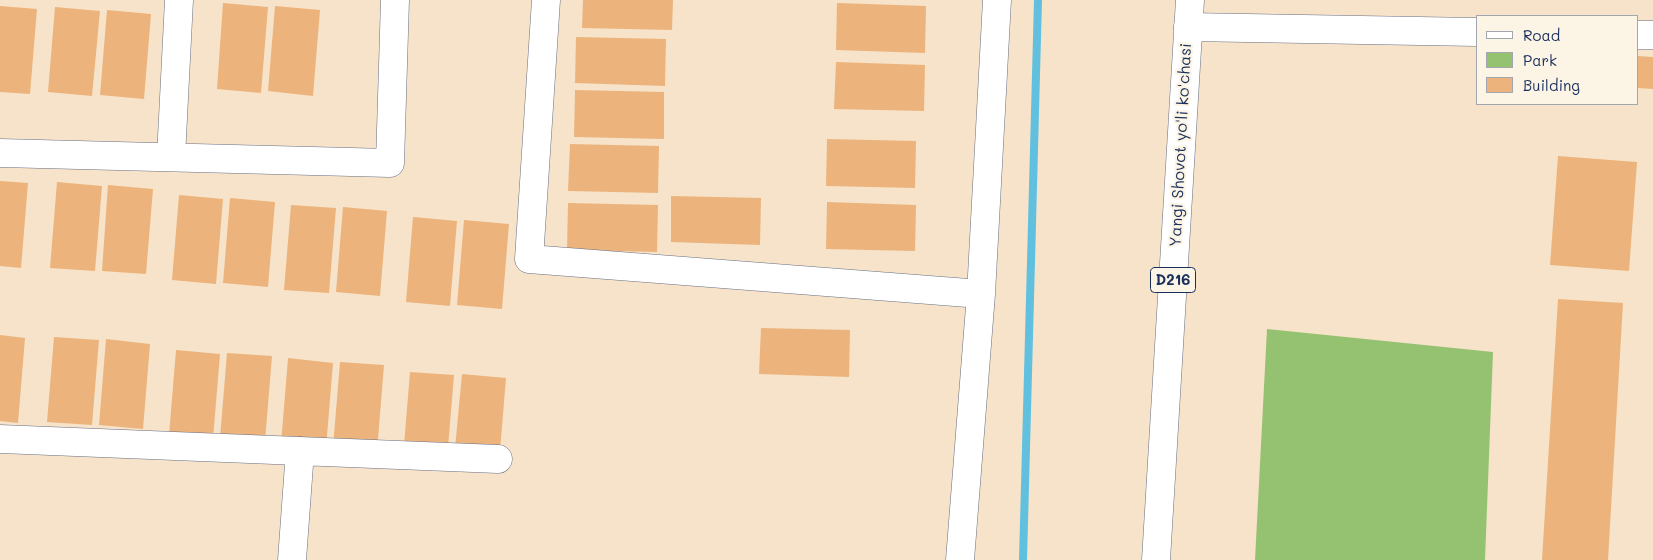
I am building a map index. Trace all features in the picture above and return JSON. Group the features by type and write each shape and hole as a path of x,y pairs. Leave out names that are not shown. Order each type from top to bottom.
{"street":[{"path":"171,157 179,0"},
{"path":"0,153 390,163 395,0"},
{"path":"546,0 529,259 981,294"},
{"path":"960,560 981,294 997,0"},
{"name":"Yangi Shovot yo'li ko'chasi","path":"1156,560 1190,0"},
{"path":"1188,27 1476,32"},
{"path":"1638,35 1653,35"},
{"path":"0,440 498,459"},
{"path":"292,560 300,451"}],"green space":[{"path":"1267,329 1493,352 1485,560 1255,560"}],"building":[{"path":"583,0 673,0 672,30 582,28"},
{"path":"223,3 268,7 261,93 217,89"},
{"path":"837,3 926,6 925,53 836,50"},
{"path":"0,6 37,9 30,94 0,92"},
{"path":"275,6 320,10 313,96 268,91"},
{"path":"55,7 100,11 92,96 48,92"},
{"path":"107,10 151,14 144,99 100,95"},
{"path":"576,37 666,39 665,86 575,83"},
{"path":"1638,56 1653,57 1653,89 1638,88"},
{"path":"836,62 925,65 924,111 834,109"},
{"path":"575,90 664,92 664,139 574,137"},
{"path":"827,139 916,141 915,188 826,186"},
{"path":"570,144 659,146 658,193 568,191"},
{"path":"1558,156 1637,162 1629,271 1550,265"},
{"path":"0,181 28,183 21,268 0,266"},
{"path":"57,182 102,186 95,271 50,268"},
{"path":"108,185 153,189 146,274 102,271"},
{"path":"179,195 223,199 216,284 172,280"},
{"path":"671,196 761,198 760,245 671,242"},
{"path":"230,198 275,202 268,287 223,283"},
{"path":"827,202 916,205 915,251 826,249"},
{"path":"568,203 658,205 657,252 567,250"},
{"path":"291,205 336,208 329,293 284,290"},
{"path":"343,207 387,211 380,296 336,292"},
{"path":"413,217 457,221 450,306 406,302"},
{"path":"464,220 509,224 502,309 457,305"},
{"path":"1558,299 1623,303 1608,560 1542,560"},
{"path":"761,328 850,330 849,377 759,374"},
{"path":"0,335 25,338 18,423 0,421"},
{"path":"54,337 99,340 92,425 47,422"},
{"path":"106,339 150,344 143,429 99,425"},
{"path":"176,350 220,354 213,439 169,435"},
{"path":"227,353 272,356 265,441 220,438"},
{"path":"288,358 333,363 326,448 281,444"},
{"path":"340,362 384,365 377,451 333,447"},
{"path":"410,372 454,375 447,460 403,457"},
{"path":"462,374 506,378 499,463 454,459"}],"waterway":[{"path":"1023,560 1038,0"}]}
